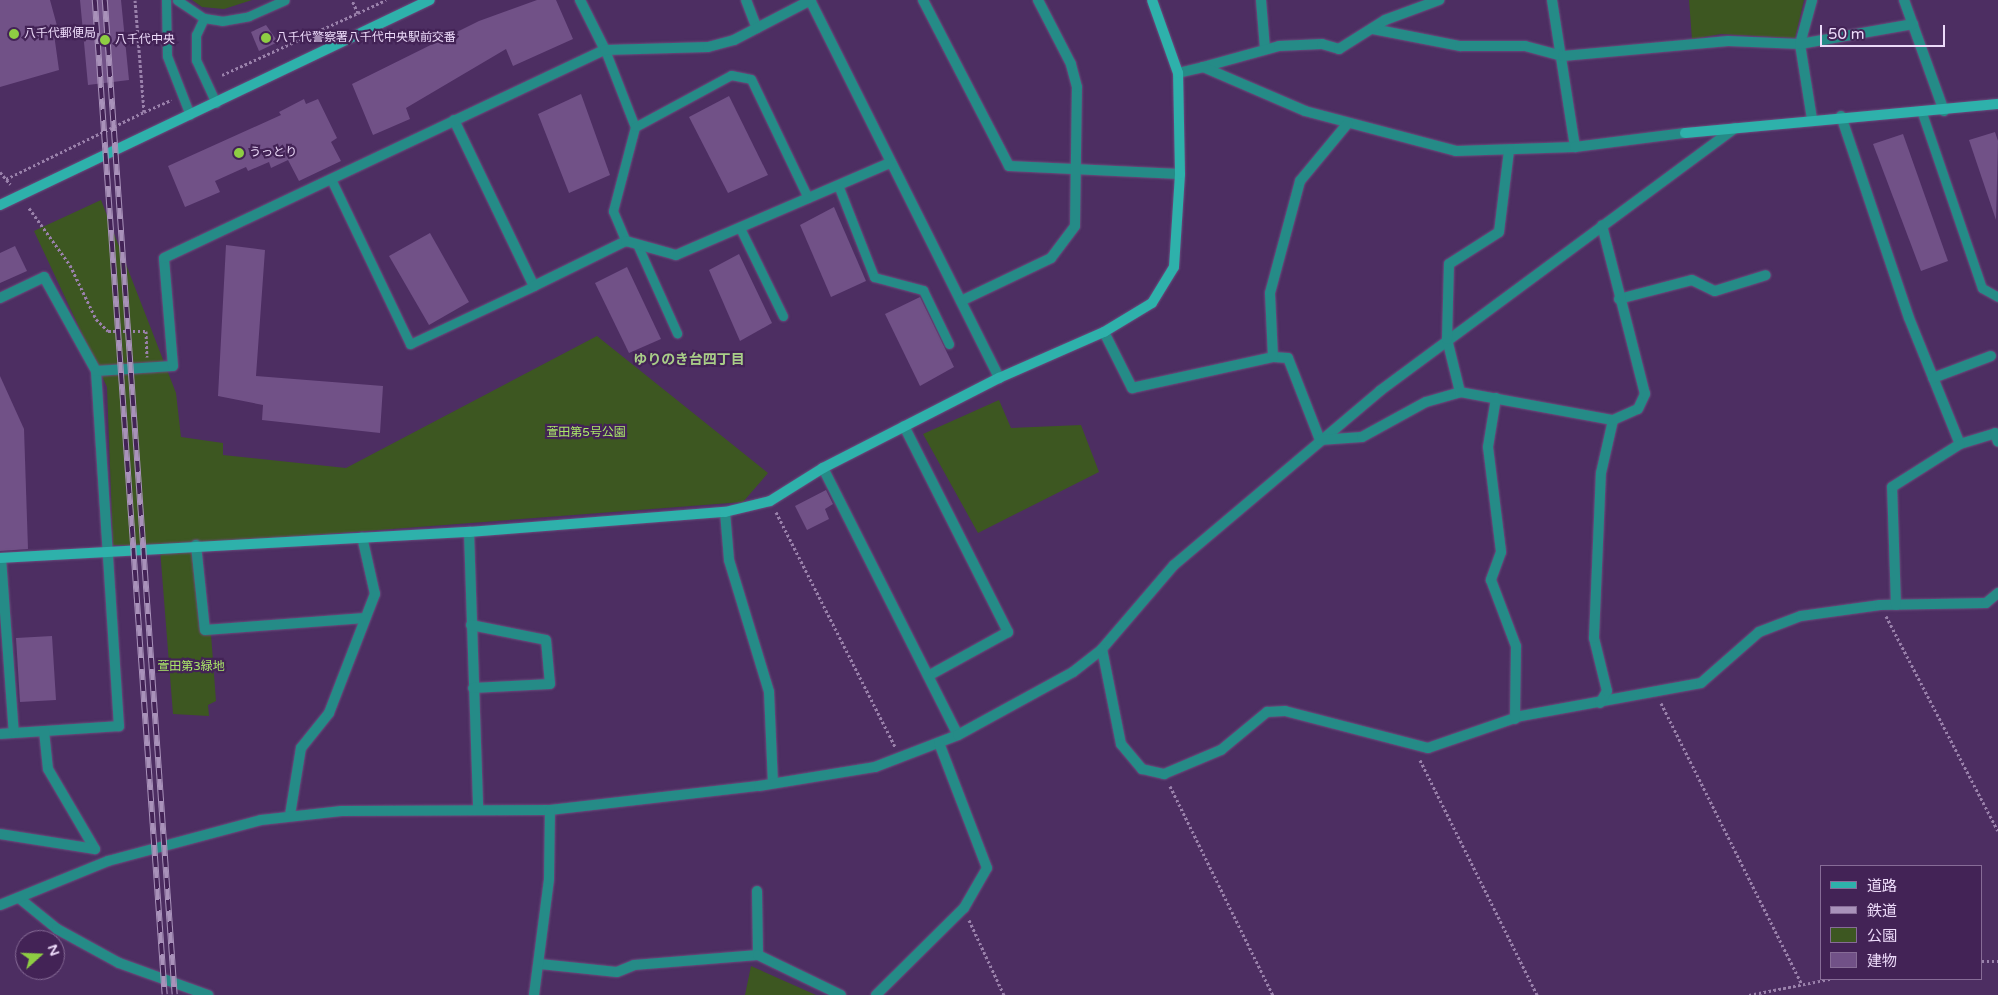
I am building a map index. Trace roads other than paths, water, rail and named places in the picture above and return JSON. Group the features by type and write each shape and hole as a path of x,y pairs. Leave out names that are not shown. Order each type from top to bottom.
{"street":[{"path":"0,205 430,0"},
{"path":"580,0 605,50"},
{"path":"746,0 757,28"},
{"path":"96,371 173,366 164,258 605,50 708,47 757,28 811,0 890,163 999,378"},
{"path":"924,0 1009,166 1077,171 1180,174"},
{"path":"961,301 1051,258 1075,226 1077,171 1076,87 1071,64 1038,0"},
{"path":"14,733 4,651 1,558 108,549 468,532 725,512 770,501 823,468 904,426 999,378 1104,332 1152,303 1174,267 1180,174 1178,73 1152,0"},
{"path":"1261,0 1265,49"},
{"path":"1411,0 1411,11"},
{"path":"1178,73 1265,49 1322,44 1339,49 1373,29 1439,0"},
{"path":"1552,0 1563,56 1575,147"},
{"path":"1812,0 1800,44 1812,119"},
{"path":"1904,0 1944,111"},
{"path":"1373,29 1460,46 1525,46 1563,56 1728,41 1800,44 1913,24"},
{"path":"1203,67 1305,111 1348,124 1456,151 1575,147 1841,116 1921,110 1944,111 1998,104"},
{"path":"1841,116 1933,378 1960,444"},
{"path":"454,120 534,286 626,241 676,255 890,163"},
{"path":"1273,357 1270,292 1300,181 1348,124"},
{"path":"0,905 108,861 231,826 290,815 478,809 550,810 772,783 901,759 958,735 1073,672 1102,649 1174,565 1320,440 1447,339 1735,128"},
{"path":"1460,392 1447,339 1449,264 1499,232 1509,150"},
{"path":"1320,440 1362,437 1426,402 1460,392 1613,420 1638,409 1645,394 1602,225"},
{"path":"1620,299 1692,280 1715,291 1766,276"},
{"path":"0,298 44,277 96,371 119,726 0,734"},
{"path":"1104,332 1132,388 1273,357 1288,358 1320,440"},
{"path":"1933,378 1990,356"},
{"path":"1496,398 1488,447 1501,552 1491,580 1516,646 1515,719"},
{"path":"1600,703 1607,691 1594,638 1601,473 1613,420"},
{"path":"904,426 1008,632 928,676"},
{"path":"1896,604 1892,487 1960,444 1995,433 1998,442"},
{"path":"823,468 958,735"},
{"path":"725,512 729,560 769,692 772,783"},
{"path":"468,532 478,809"},
{"path":"290,815 301,748 329,713 374,594 362,537"},
{"path":"196,545 205,630 366,618"},
{"path":"1102,649 1121,744 1142,769 1164,774 1221,750 1267,712 1302,715 1414,748 1428,748 1515,719 1656,694 1701,683 1759,632 1801,616 1880,605 1986,602 1998,593"},
{"path":"471,625 546,640 550,684 473,688"},
{"path":"0,834 95,849 48,769 44,731"},
{"path":"876,995 964,908 987,868 939,743"},
{"path":"534,995 540,964 550,810"},
{"path":"757,890 758,955"},
{"path":"19,898 58,929 119,963 208,995"},
{"path":"540,964 617,972 634,964 758,955 840,995"}],"lane":[{"path":"166,0 167,56 190,115"},
{"path":"177,0 204,18 222,21 249,16 285,0"},
{"path":"204,18 196,36 196,60 216,103"},
{"path":"605,50 635,127 613,211 626,241"},
{"path":"635,127 730,75 751,79 808,198"},
{"path":"1921,110 1982,288 1998,297"},
{"path":"331,179 410,344 534,286"},
{"path":"838,185 874,277 923,290 949,344"},
{"path":"740,228 783,316"},
{"path":"637,244 677,333"}],"railway":[{"path":"95,0 165,995"},
{"path":"105,0 175,995"}],"place":[{"name":"八千代郵便局","path":"14,34"},
{"name":"八千代警察署八千代中央駅前交番","path":"266,38"},
{"name":"八千代中央","path":"105,40"},
{"name":"うっとり","path":"239,153"}],"district":[{"name":"ゆりのき台四丁目","path":"689,360"}],"park label":[{"name":"萱田第5号公園","path":"586,433"},
{"name":"萱田第3緑地","path":"191,667"}]}
